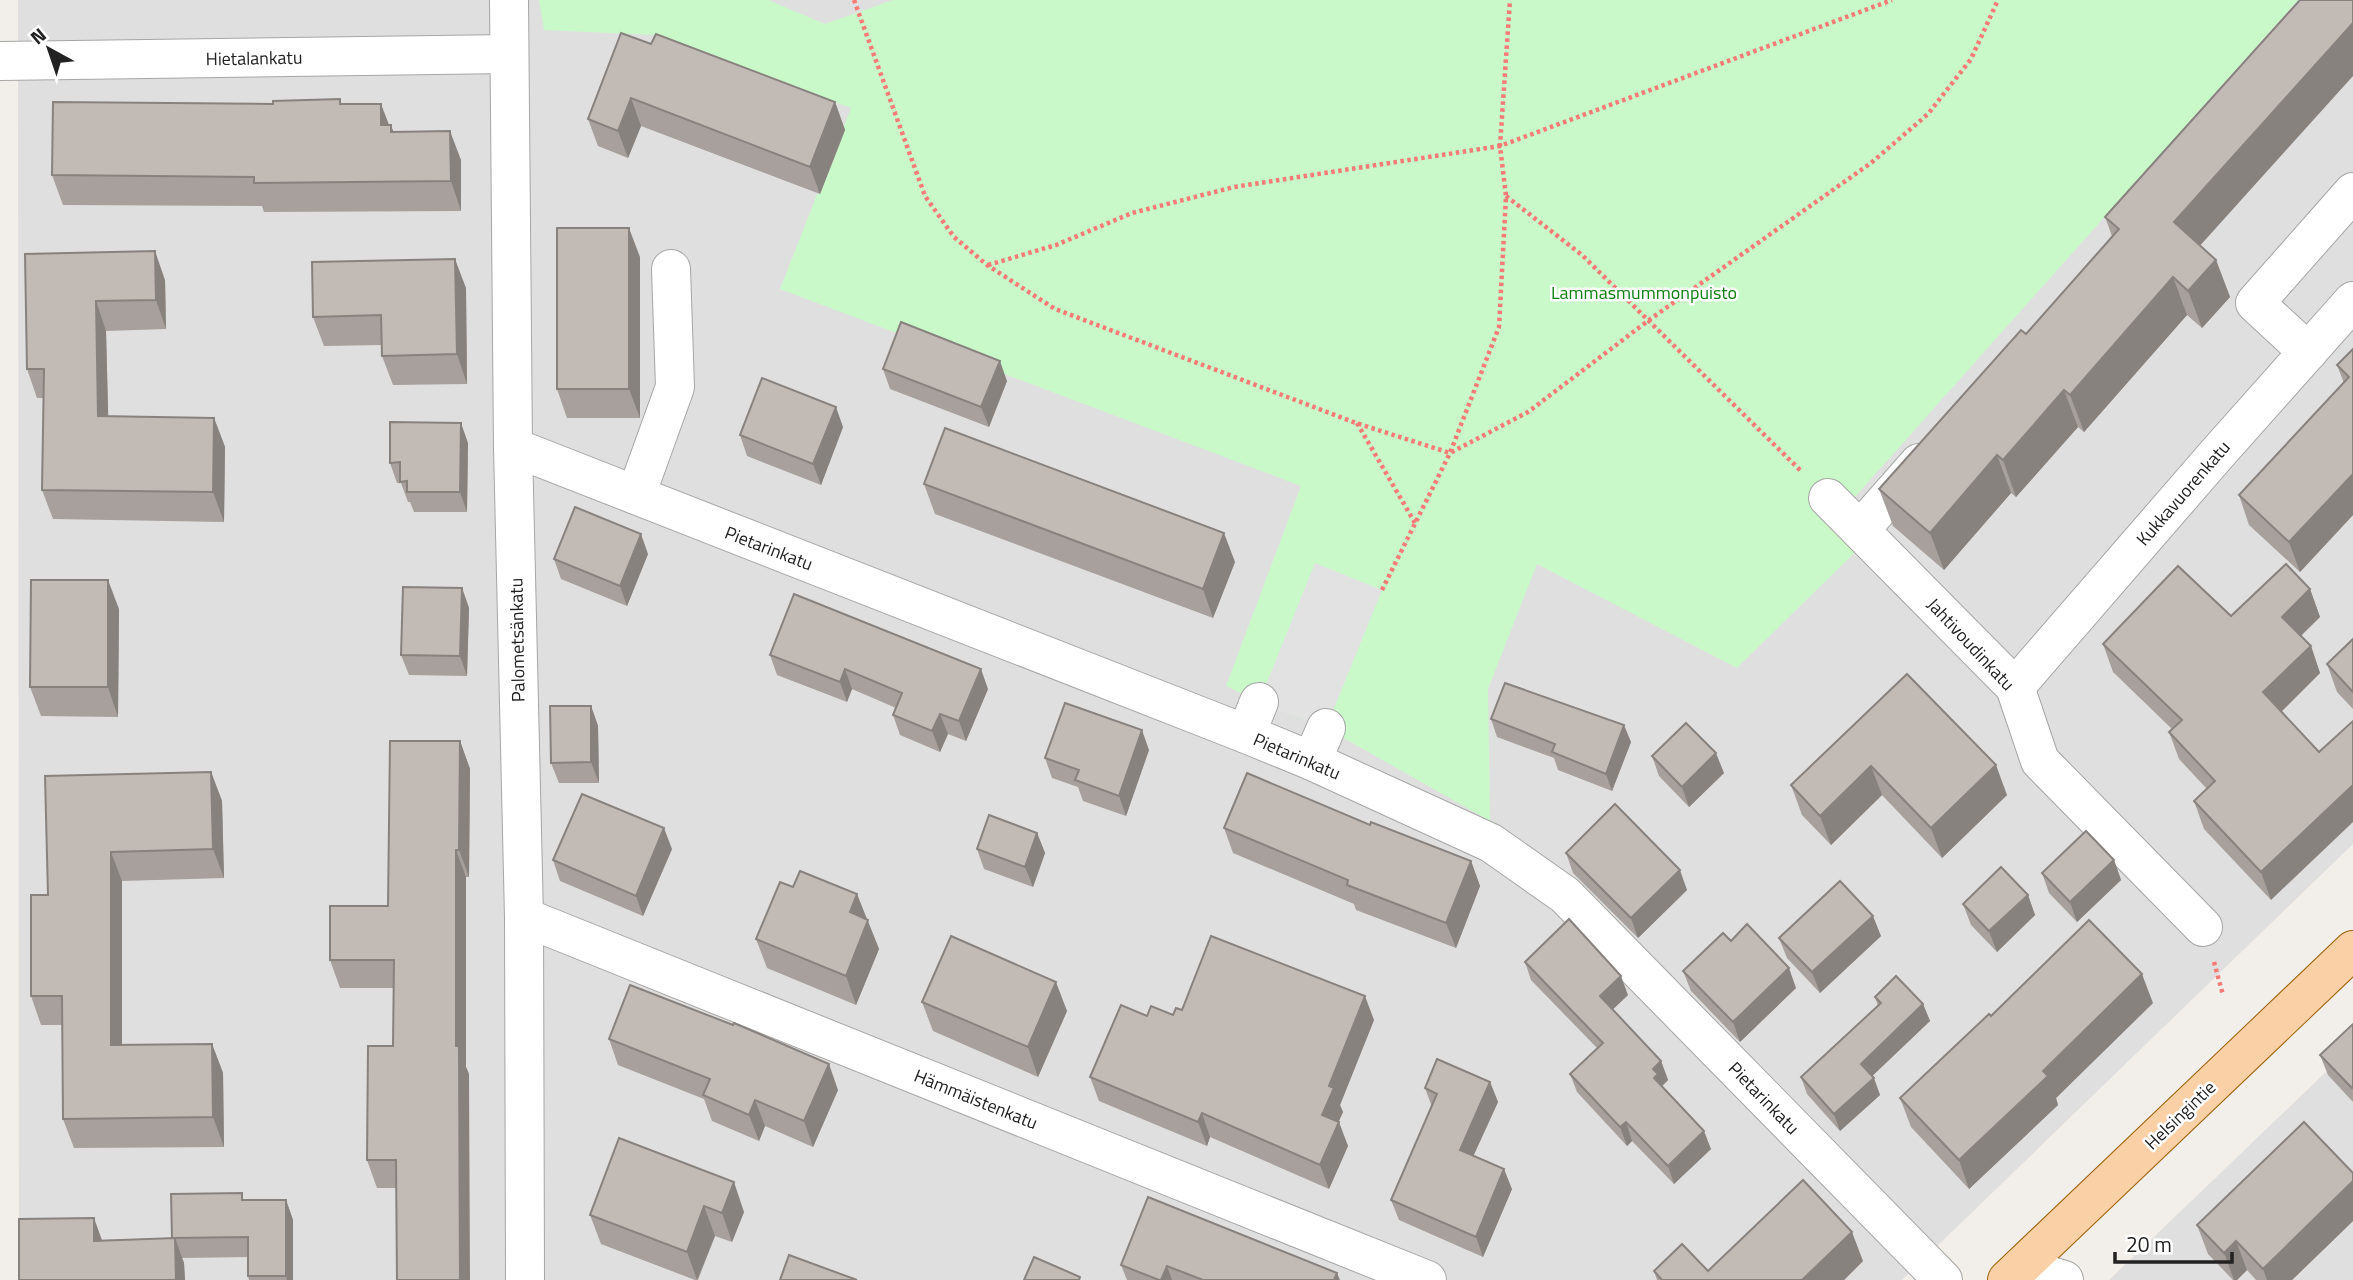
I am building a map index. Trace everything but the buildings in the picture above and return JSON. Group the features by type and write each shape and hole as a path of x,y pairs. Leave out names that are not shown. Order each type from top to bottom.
{"main road":[{"name":"Helsingintie","path":"2014,1274 2353,950"}],"street":[{"name":"Palometsänkatu","path":"509,0 513,447 524,917 525,1280"},
{"name":"Hietalankatu","path":"0,61 509,54"},
{"path":"2308,352 2255,303 2353,192"},
{"path":"636,495 675,387 671,269"},
{"name":"Kukkavuorenkatu","path":"2015,687 2353,301"},
{"path":"1860,530 1943,436"},
{"name":"Pietarinkatu","path":"513,447 636,495 1252,718 1319,745 1491,843 1565,895 1943,1280"},
{"name":"Jahtivoudinkatu","path":"1828,498 2015,687 2040,761 2203,928"},
{"name":"Hämmäistenkatu","path":"524,917 1427,1280"},
{"path":"2014,1274 2064,1280"}],"path":[{"path":"854,0 925,196 954,237 987,265 1055,309 1356,423 1450,453 1528,412 1649,320 1871,163 1928,114 1971,59 1998,0"},
{"path":"1382,590 1450,453 1499,327 1506,195 1500,146 1510,0"},
{"path":"987,265 1056,245 1132,213 1234,187 1500,146 1892,0"},
{"path":"1506,195 1582,255 1828,498"},
{"path":"1356,423 1415,523"}],"shaded area":[{"path":"18,0 2353,0 2353,844 1902,1280 19,1280"},
{"path":"1315,563 1382,590 1326,728 1259,702"},
{"path":"2353,1046 2353,1280 2109,1280"}],"green space":[{"name":"Lammasmummonpuisto","path":"539,0 768,0 825,24 893,0 2298,0 1854,498 1881,527 1737,668 1537,564 1488,689 1490,821 1326,728 1226,686 1301,486 780,289 851,108 654,35 544,30"}]}
